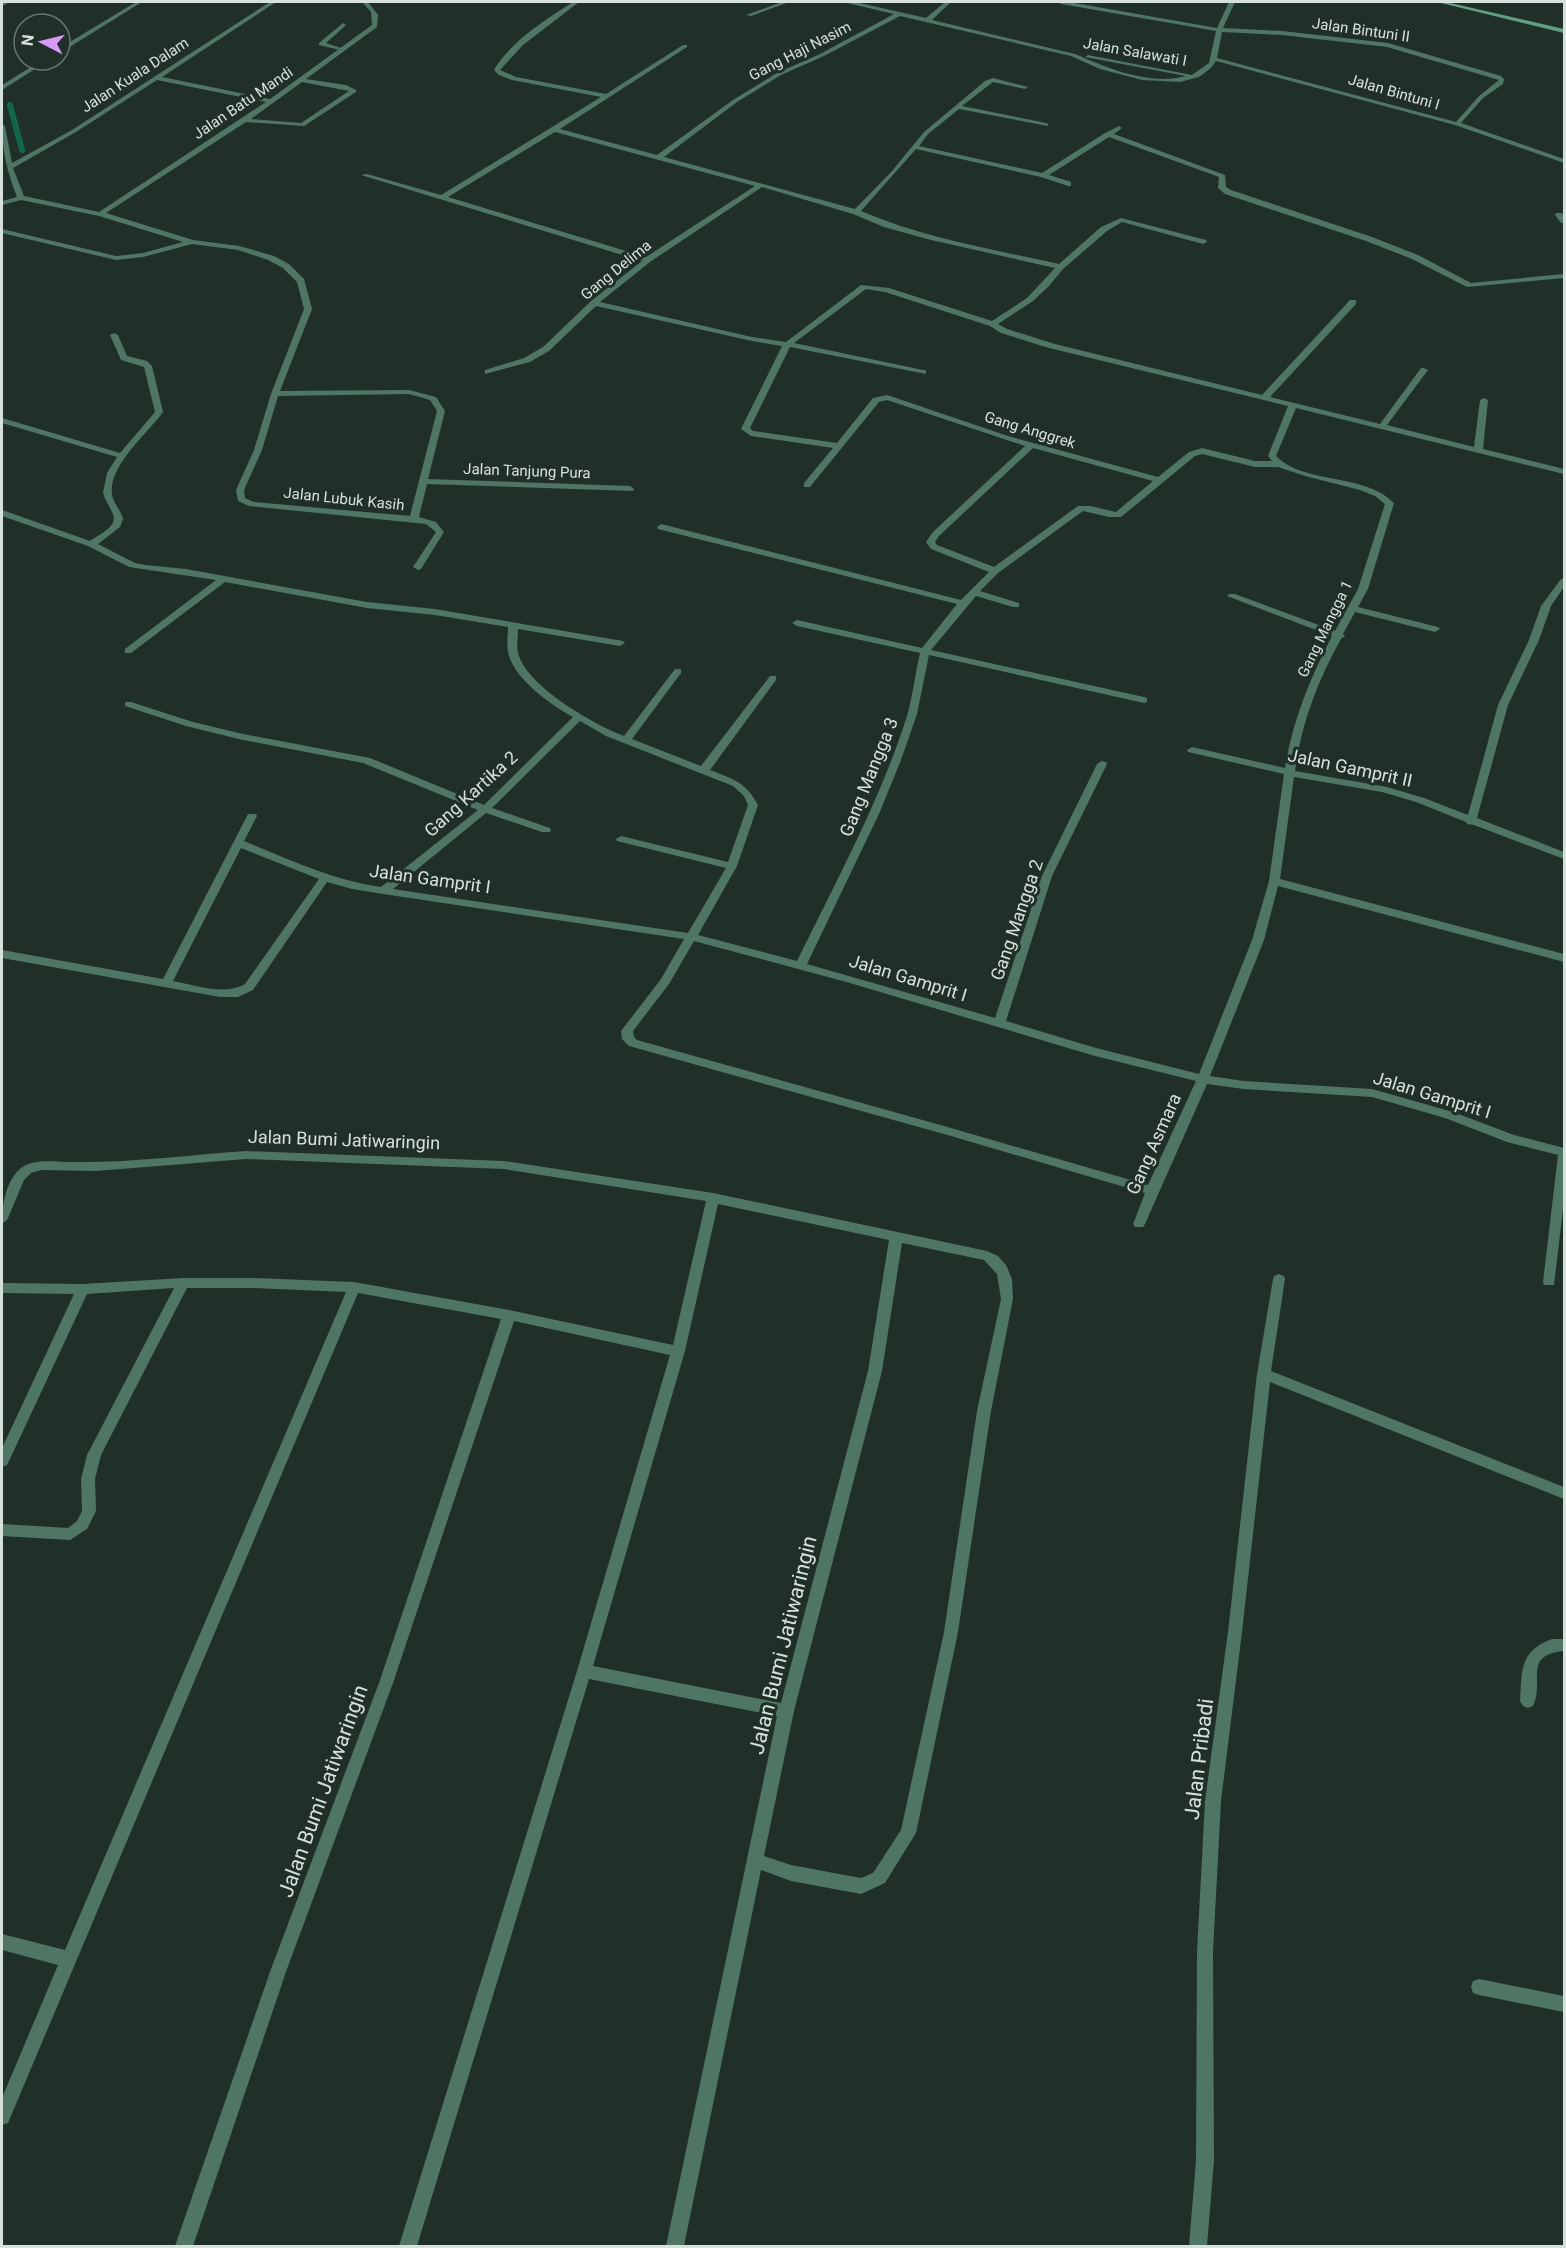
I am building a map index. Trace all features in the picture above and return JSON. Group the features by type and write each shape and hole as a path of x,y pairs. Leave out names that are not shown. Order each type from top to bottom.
{"street":[{"path":"2,4 7,2"},
{"path":"72,43 138,2"},
{"name":"Jalan Kuala Dalam","path":"9,167 74,131 273,2"},
{"name":"Jalan Batu Mandi","path":"100,214 245,120 375,26 376,17 365,2"},
{"path":"576,2 519,46 498,65 497,69 501,75 514,79 607,96"},
{"path":"749,15 786,2"},
{"name":"Jalan Salawati I","path":"849,2 1073,55 1193,76"},
{"path":"927,21 948,2"},
{"path":"1061,2 1220,30"},
{"path":"1214,59 1220,30 1232,2"},
{"path":"1440,2 1564,31"},
{"name":"Gang Haji Nasim","path":"658,158 735,101 779,74 822,55 899,14"},
{"path":"342,50 321,44 343,25"},
{"name":"Jalan Bintuni II","path":"1220,30 1282,33 1388,45 1500,77 1501,83 1481,97 1457,124"},
{"path":"442,197 554,130 685,46"},
{"name":"Jalan Salawati I","path":"1073,55 1090,64 1141,78 1165,81 1203,72 1214,59"},
{"name":"Jalan Bintuni I","path":"1214,59 1457,124 1564,161"},
{"path":"2,88 27,72"},
{"path":"158,78 271,101"},
{"path":"245,120 302,125 309,123 354,91 346,87 301,80"},
{"path":"856,212 916,147 926,133 990,81 1025,87"},
{"path":"958,107 1046,125"},
{"path":"2,126 9,167 21,198 2,203"},
{"path":"1043,176 1119,128"},
{"path":"554,130 856,212 887,225 930,237 1060,267"},
{"path":"1107,134 1223,176 1222,188 1228,192 1369,238 1415,257 1470,285 1564,276"},
{"path":"916,147 1043,176 1068,184"},
{"path":"365,175 646,261"},
{"name":"Gang Delima","path":"488,372 527,360 546,349 594,303 646,261 761,185"},
{"name":"Jalan Lubuk Kasih","path":"21,198 100,214 192,242 239,248 271,258 286,266 301,281 308,309 275,394 258,450 240,490 241,499 252,504 414,519 441,411 438,402 430,396 409,392 275,394"},
{"path":"993,324 1014,311 1048,283 1060,267 1104,229 1121,220 1203,242"},
{"path":"2,231 116,258 143,255 192,242"},
{"path":"839,446 751,433 745,429 788,345 861,288 886,290 993,324 1004,331 1052,346 1564,471"},
{"path":"1264,398 1353,302"},
{"path":"594,303 923,372"},
{"path":"91,544 112,532 119,521 120,513 108,495 107,484 122,456 159,412 148,366 124,358 114,335"},
{"path":"1382,427 1424,370"},
{"name":"Gang Anggrek","path":"807,485 876,400 888,397 1030,446 1159,480"},
{"path":"1478,451 1484,399"},
{"path":"1279,464 1272,456 1293,405"},
{"path":"2,420 122,456"},
{"path":"995,571 934,547 930,542 1030,446"},
{"path":"1159,480 1192,454 1202,451 1255,464 1279,464"},
{"name":"Gang Mangga 1","path":"1203,1079 1254,951 1274,881 1294,740 1320,668 1340,636 1363,589 1390,502 1382,494 1365,488 1279,464"},
{"name":"Gang Mangga 3","path":"801,965 874,814 896,760 912,714 925,651 963,603 995,571 1081,508 1090,507 1112,516 1118,515 1159,480"},
{"name":"Jalan Tanjung Pura","path":"424,481 630,489"},
{"path":"2,513 91,544 138,567 186,572 367,605 435,612 620,643"},
{"path":"414,519 438,526 440,532 418,567"},
{"path":"661,527 892,583 963,603"},
{"path":"128,651 223,579"},
{"path":"1471,822 1503,705 1527,656 1546,606 1559,596 1564,581"},
{"path":"974,592 1016,605"},
{"path":"1232,596 1340,636"},
{"path":"1353,609 1435,628"},
{"path":"797,623 1144,700"},
{"path":"513,625 513,654 520,669 554,702 578,718 626,740 737,784 748,795 753,805 732,866 693,937 665,981 627,1031 628,1039 646,1047 940,1128 1152,1191"},
{"path":"626,740 678,671"},
{"path":"704,770 773,678"},
{"path":"128,704 190,724 243,737 366,760 485,809 546,830"},
{"name":"Gang Kartika 2","path":"383,891 485,809 578,718"},
{"name":"Jalan Gamprit II","path":"1192,750 1291,773 1383,789 1420,800 1471,822 1564,856"},
{"name":"Gang Mangga 2","path":"999,1024 1047,876 1102,764"},
{"path":"166,984 252,816"},
{"path":"621,839 732,866"},
{"name":"Jalan Gamprit I","path":"239,843 325,878 383,891 693,937 801,965 1095,1052 1203,1079 1244,1085 1372,1094 1449,1115 1511,1139 1564,1152"},
{"path":"2,954 220,993 238,993 249,987 325,878"},
{"path":"1274,881 1564,958"},
{"name":"Gang Asmara","path":"1139,1224 1203,1079"},
{"path":"1549,1282 1564,1152"},
{"name":"Jalan Bumi Jatiwaringin","path":"2,1218 19,1178 27,1170 34,1168 96,1167 246,1155 504,1165 713,1198 896,1238 875,1371 786,1711 675,2247"},
{"path":"408,2247 584,1671 678,1351 713,1198"},
{"path":"755,1861 791,1873 861,1886 879,1878 908,1833 951,1632 984,1411 1007,1299 1007,1283 1004,1270 998,1262 987,1256 896,1238"},
{"name":"Jalan Pribadi","path":"1198,2247 1204,2160 1205,1952 1213,1801 1235,1632 1264,1374 1279,1279"},
{"path":"2,1288 83,1289 183,1283 354,1287 509,1315 678,1351"},
{"path":"2,1530 70,1533 82,1525 89,1511 88,1479 94,1455 183,1283"},
{"path":"2,2117 354,1287"},
{"path":"2,1461 83,1289"},
{"name":"Jalan Bumi Jatiwaringin","path":"184,2247 279,1969 386,1683 509,1315"},
{"path":"1264,1374 1564,1493"},
{"path":"1528,1701 1530,1665 1539,1650 1551,1644 1564,1645"},
{"path":"584,1671 786,1711"},
{"path":"2,1942 68,1959"},
{"path":"1479,1987 1564,2004"}],"waterway":[{"path":"10,105 22,150"}]}
